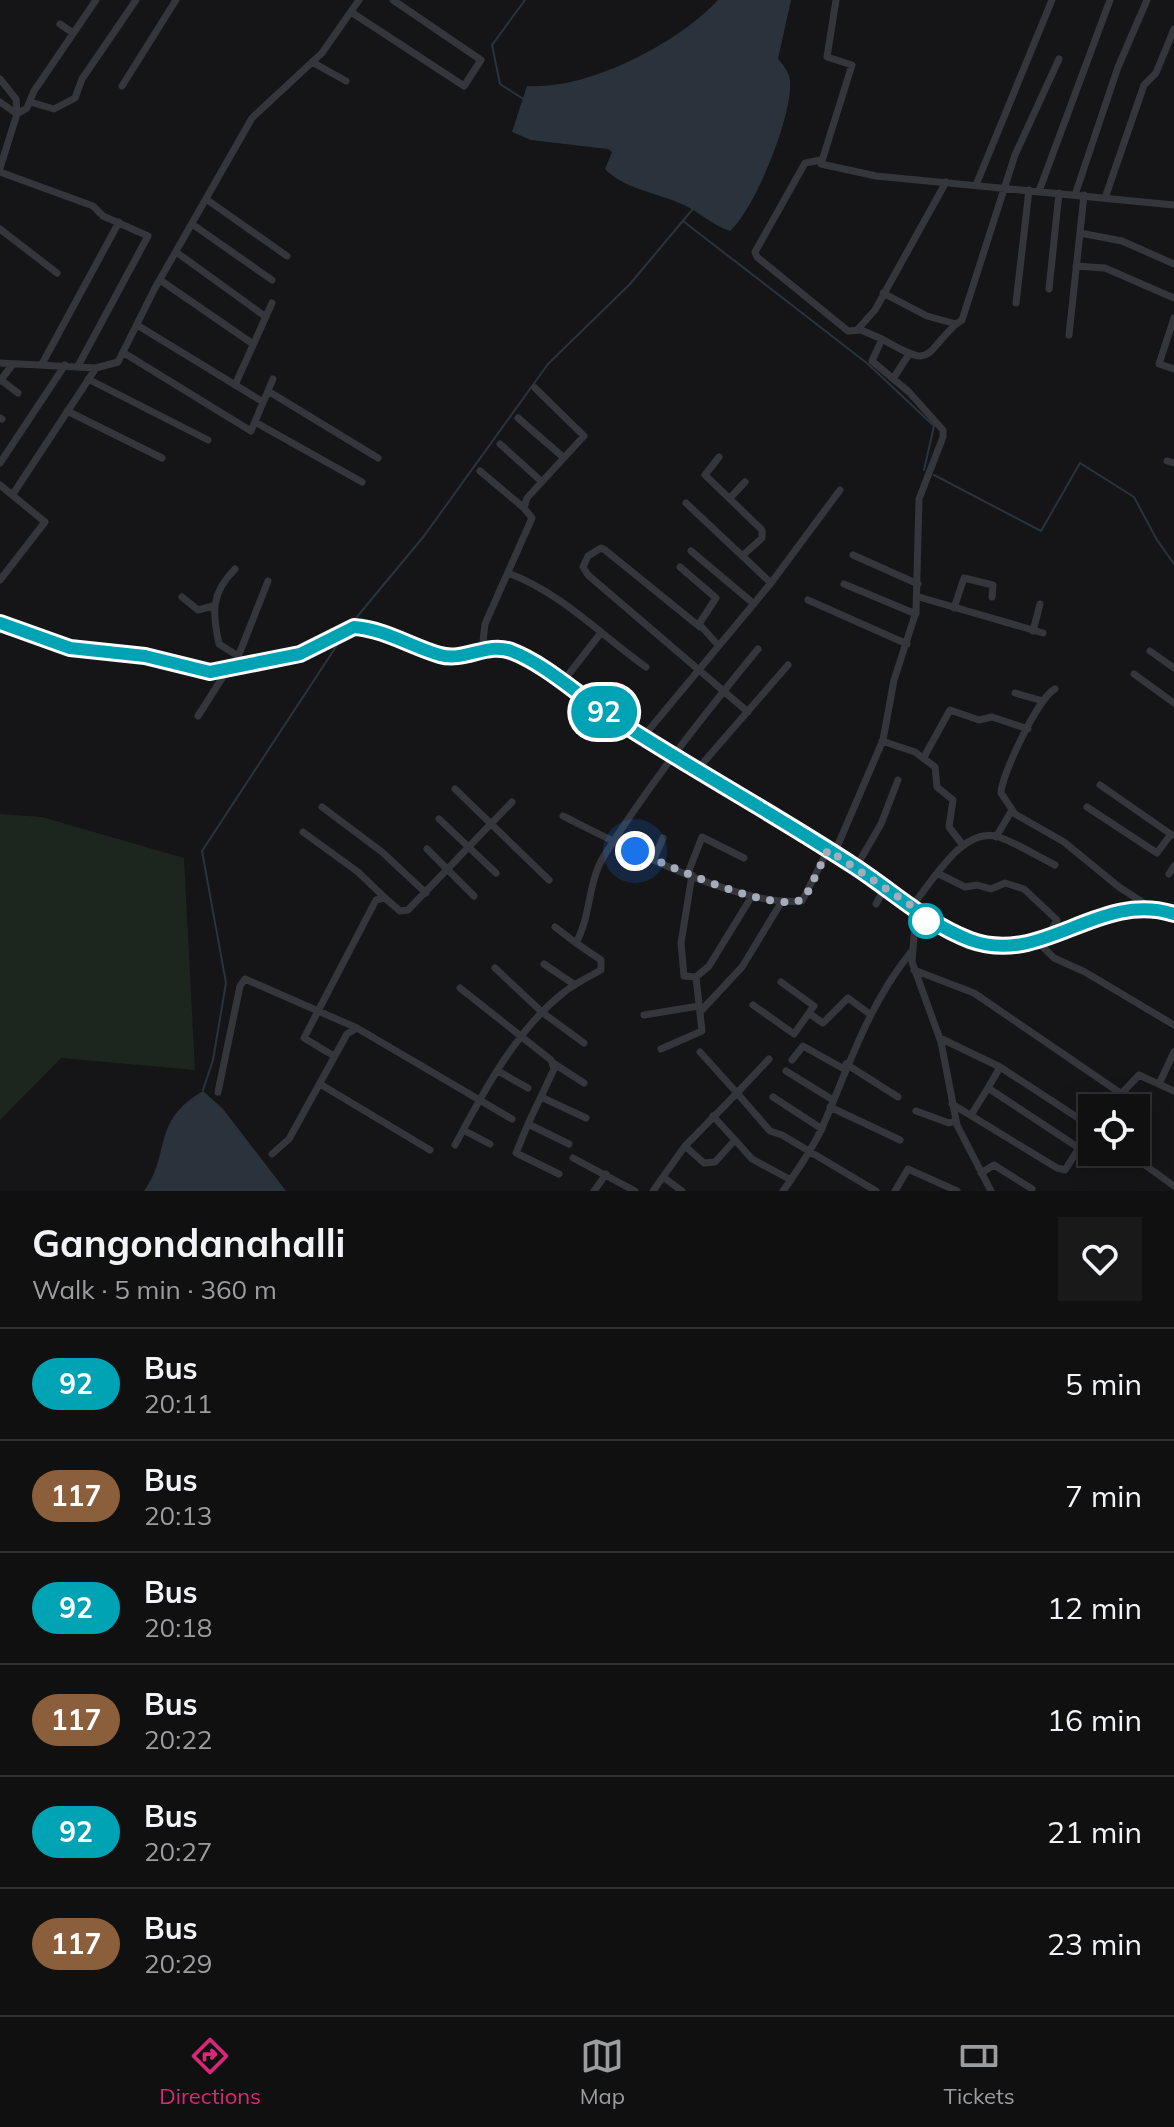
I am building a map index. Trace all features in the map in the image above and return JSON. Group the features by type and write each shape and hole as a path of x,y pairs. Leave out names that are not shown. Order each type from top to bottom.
{"main road":[{"path":"0,623 70,648 145,656 201,671 230,671 300,654 354,627 442,656 510,651 696,771 856,867 914,908 926,921 985,945 1042,940 1097,915 1155,910 1174,914"}],"street":[{"path":"30,102 54,109 75,98 82,79 136,0"},
{"path":"122,86 176,0"},
{"path":"0,363 96,368 113,366 124,353 160,280 252,118 312,62 359,0"},
{"path":"351,12 464,86 481,60 393,0"},
{"path":"836,0 827,57 852,65 821,164 876,176 1174,205"},
{"path":"976,185 1052,0"},
{"path":"1039,191 1110,0"},
{"path":"1069,335 1080,233 1080,195 1118,67 1147,0"},
{"path":"17,114 30,102 91,1"},
{"path":"60,24 73,33"},
{"path":"1105,198 1144,85 1156,73 1174,29"},
{"path":"821,160 805,163 755,252 793,288 848,331 861,330 909,354 924,356 935,351 962,320 1015,155 1059,59"},
{"path":"312,62 346,81"},
{"path":"0,79 16,99 17,114 0,170 93,206 103,216 148,236 78,366"},
{"path":"0,102 17,114"},
{"path":"855,332 875,310 946,182"},
{"path":"1016,303 1029,190"},
{"path":"1049,289 1059,193"},
{"path":"206,199 287,256"},
{"path":"42,364 119,222"},
{"path":"192,224 272,280"},
{"path":"0,229 57,273"},
{"path":"1080,233 1122,241 1174,264"},
{"path":"176,252 266,317"},
{"path":"1076,266 1105,268 1174,298"},
{"path":"160,280 253,344"},
{"path":"883,293 927,316 956,324"},
{"path":"235,385 272,303"},
{"path":"1174,318 1159,364 1174,369"},
{"path":"137,325 263,402"},
{"path":"563,816 615,843 752,896 782,901 805,898 831,852 882,741 894,680 919,597 919,499 943,437 943,430 872,361 882,339"},
{"path":"124,353 251,431 273,379"},
{"path":"893,379 909,354"},
{"path":"13,364 1,381 18,393"},
{"path":"0,463 65,365"},
{"path":"13,494 96,368"},
{"path":"88,379 208,440"},
{"path":"524,508 541,481 584,436 535,388"},
{"path":"268,391 378,458"},
{"path":"67,411 162,458"},
{"path":"518,418 563,457"},
{"path":"255,422 362,482"},
{"path":"500,444 541,481"},
{"path":"719,457 704,473 762,530 762,538 742,556"},
{"path":"480,471 532,518 485,624 482,651"},
{"path":"730,498 745,482"},
{"path":"0,485 45,522 0,580"},
{"path":"643,737 771,583 840,490"},
{"path":"686,503 771,583"},
{"path":"718,645 605,550 601,548 588,556 583,567 588,575 748,712"},
{"path":"691,551 754,604"},
{"path":"853,555 918,584"},
{"path":"680,567 716,598 701,619 700,627"},
{"path":"235,569 222,582 213,606 219,644 238,656"},
{"path":"508,573 528,580 560,600 646,667"},
{"path":"954,608 964,578 993,585 992,597"},
{"path":"198,716 238,656 268,581"},
{"path":"844,584 916,614"},
{"path":"182,597 198,610 213,606"},
{"path":"919,597 1043,633"},
{"path":"808,600 907,644"},
{"path":"1033,631 1040,604"},
{"path":"561,684 600,634"},
{"path":"576,943 586,925 599,866 671,755 758,649"},
{"path":"1150,651 1174,668"},
{"path":"696,771 788,665"},
{"path":"1134,674 1174,703"},
{"path":"1055,689 1043,701 1000,790 1012,810 1064,842 1119,887 1155,910"},
{"path":"1015,693 1043,701"},
{"path":"924,757 950,710 979,720 992,717 1028,729"},
{"path":"882,741 924,757 935,767 937,787 953,800 949,827 962,844"},
{"path":"856,867 881,824 898,780"},
{"path":"1087,807 1157,853 1173,835 1100,785"},
{"path":"455,789 549,880"},
{"path":"303,832 358,872 403,912 426,893 512,802"},
{"path":"322,807 382,852 426,893"},
{"path":"996,837 1012,810"},
{"path":"439,819 496,873"},
{"path":"991,1191 956,1121 940,1038 914,970 911,952 914,908 962,844 981,835 996,837 1055,865"},
{"path":"696,977 681,973 690,874 702,837 744,858"},
{"path":"654,859 663,838"},
{"path":"427,849 474,896"},
{"path":"939,874 965,887 977,885 991,889 1001,883 1024,889 1057,920 1042,940 1054,958 1085,972 1174,1025"},
{"path":"876,904 884,889"},
{"path":"696,977 709,966 752,896"},
{"path":"334,1056 304,1038 370,910 376,900 385,898"},
{"path":"644,1015 699,1009 742,967 782,901"},
{"path":"455,1145 479,1100 521,1039 543,1013 603,965 555,927"},
{"path":"783,1191 822,1129 845,1067 871,1015 894,973 911,952"},
{"path":"544,964 575,985"},
{"path":"495,968 543,1013 584,1043"},
{"path":"914,970 974,993 1121,1094 1139,1075 1174,1091"},
{"path":"661,1049 699,1035 703,1026 696,977"},
{"path":"218,1092 240,986 245,979 357,1028 512,1119"},
{"path":"753,1005 791,1034 810,1014 814,1005 781,982"},
{"path":"460,988 521,1039 584,1083"},
{"path":"810,1014 823,1023 848,998 871,1015"},
{"path":"272,1154 289,1139 347,1034 357,1028"},
{"path":"940,1038 1000,1067 1078,1118"},
{"path":"792,1060 803,1046 898,1097"},
{"path":"700,1052 770,1131 865,1188 876,1191"},
{"path":"1159,1084 1174,1052"},
{"path":"653,1191 685,1146 769,1059"},
{"path":"553,1063 554,1069 516,1153 559,1174"},
{"path":"971,1115 1000,1067"},
{"path":"498,1071 528,1088"},
{"path":"786,1071 831,1104 900,1140"},
{"path":"320,1084 430,1150"},
{"path":"952,1104 1057,1168 1068,1168 1078,1152 1078,1145 988,1088"},
{"path":"541,1097 586,1118"},
{"path":"773,1097 822,1129"},
{"path":"916,1111 949,1123 956,1121"},
{"path":"713,1116 752,1159 791,1180"},
{"path":"528,1124 569,1144"},
{"path":"463,1130 490,1144"},
{"path":"685,1146 710,1165 735,1140"},
{"path":"573,1158 635,1191"},
{"path":"981,1173 994,1165 1032,1189"},
{"path":"1146,1166 1174,1186"},
{"path":"895,1191 908,1169 957,1191"},
{"path":"594,1191 606,1174"},
{"path":"663,1177 682,1191"}],"shaded area":[{"path":"718,0 791,0 778,59 790,81 785,116 761,183 740,220 730,231 686,206 633,187 613,176 605,169 612,152 608,149 531,140 512,132 527,86 577,80 630,61 679,33"},
{"path":"0,814 42,817 184,858 195,1070 61,1058 0,1120"},
{"path":"203,1091 223,1109 286,1191 144,1191 158,1164 168,1126 175,1114"}],"waterway":[{"path":"525,0 492,45 500,84 525,100"},
{"path":"351,624 424,536 548,364 630,284 692,210"},
{"path":"683,221 868,364 934,426 924,470"},
{"path":"934,475 1041,531 1080,463 1134,497 1174,564"},
{"path":"203,1090 213,1060 226,983 202,851 343,636"}],"bus line":[{"name":"92","path":"0,623 70,648 145,656 210,672 226,672 300,654 354,627 387,635 442,656 456,657 500,649 510,651 530,661 671,755 856,867 912,906 926,921 966,938 985,945 1007,946 1038,942 1097,915 1155,910 1174,914"}],"route":[{"path":"635,851 689,874 762,899 798,902 805,898 828,850 912,906 926,921"}]}
